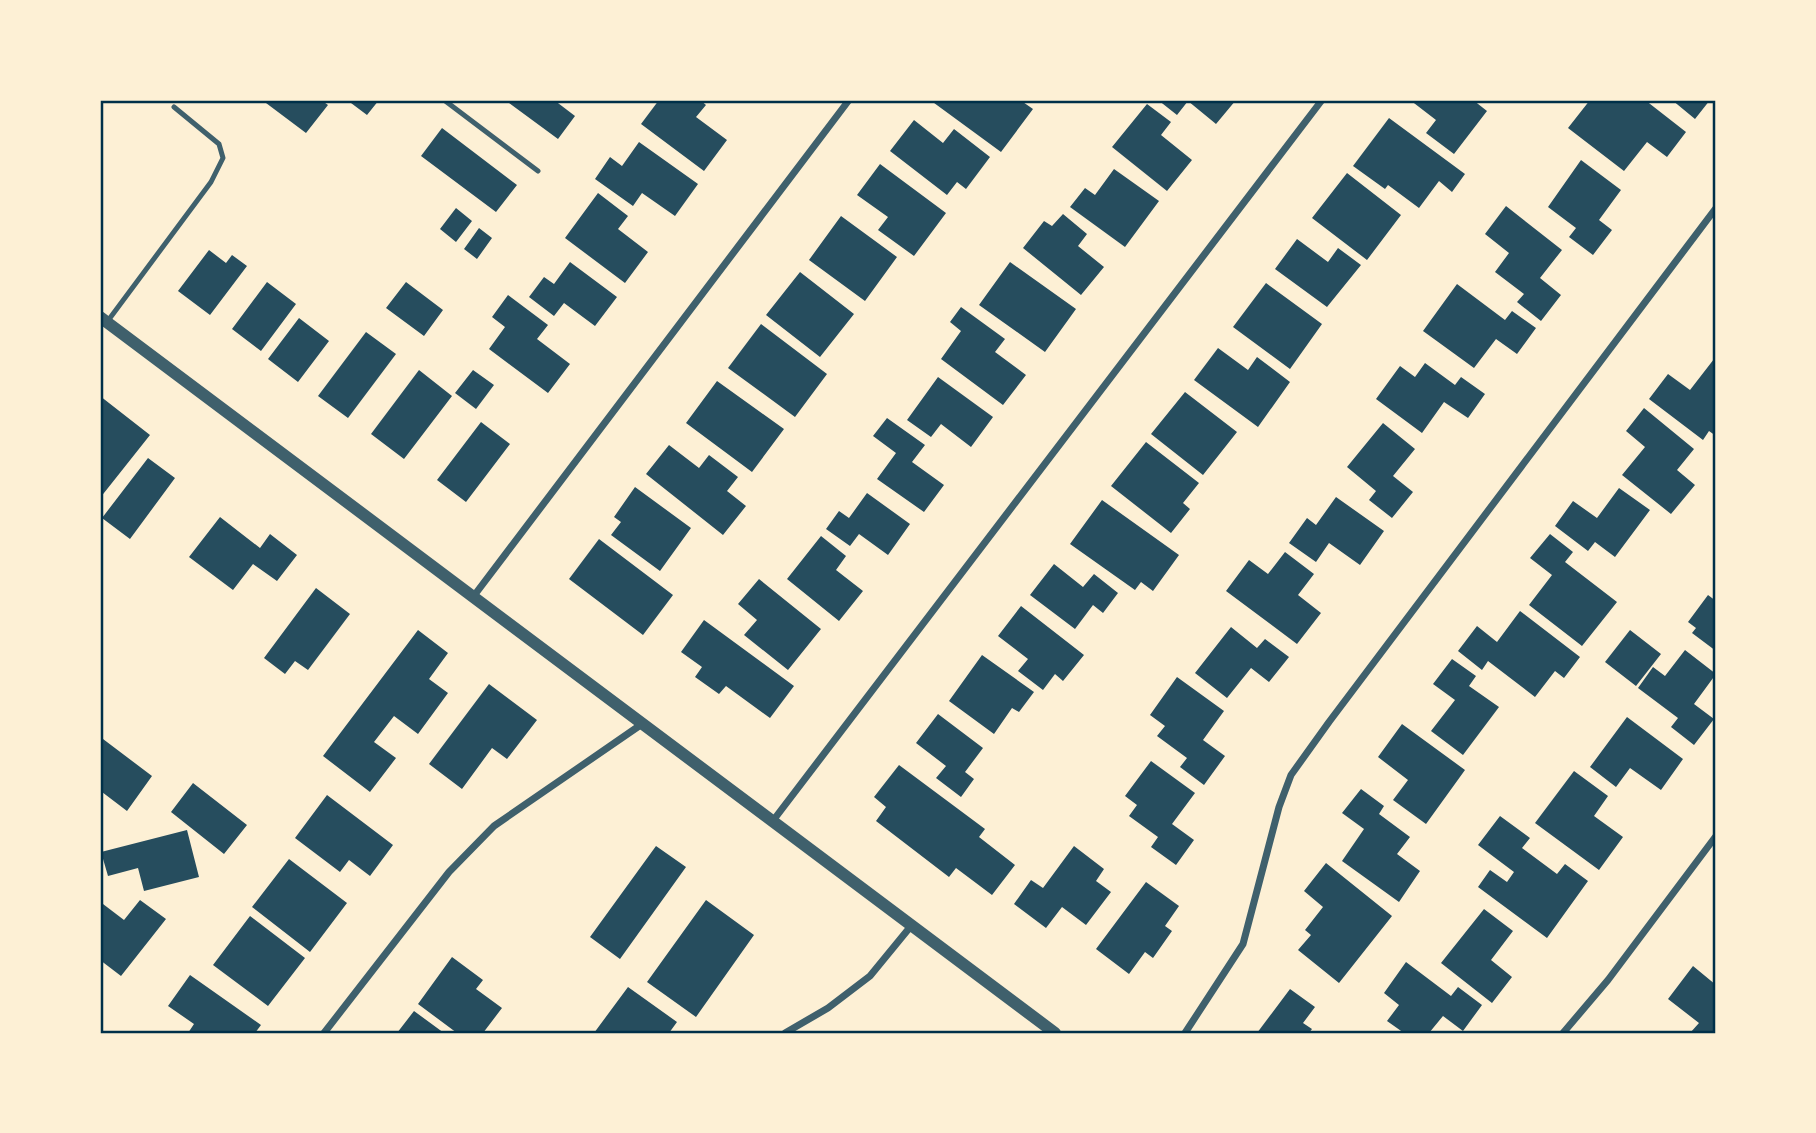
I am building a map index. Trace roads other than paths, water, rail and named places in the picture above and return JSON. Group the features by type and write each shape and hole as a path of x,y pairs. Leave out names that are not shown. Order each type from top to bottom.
{"street":[{"path":"473,597 849,100"},
{"path":"772,822 1322,100"},
{"path":"1185,1033 1243,944 1279,807 1291,775 1716,208"},
{"path":"103,320 1055,1033"},
{"path":"324,1033 449,872 494,826 642,724"},
{"path":"1563,1033 1608,980 1716,836"},
{"path":"785,1033 828,1008 870,976 911,926"}],"lane":[{"path":"444,100 538,171"},
{"path":"103,320 211,182 223,158 219,144 174,107"}]}
